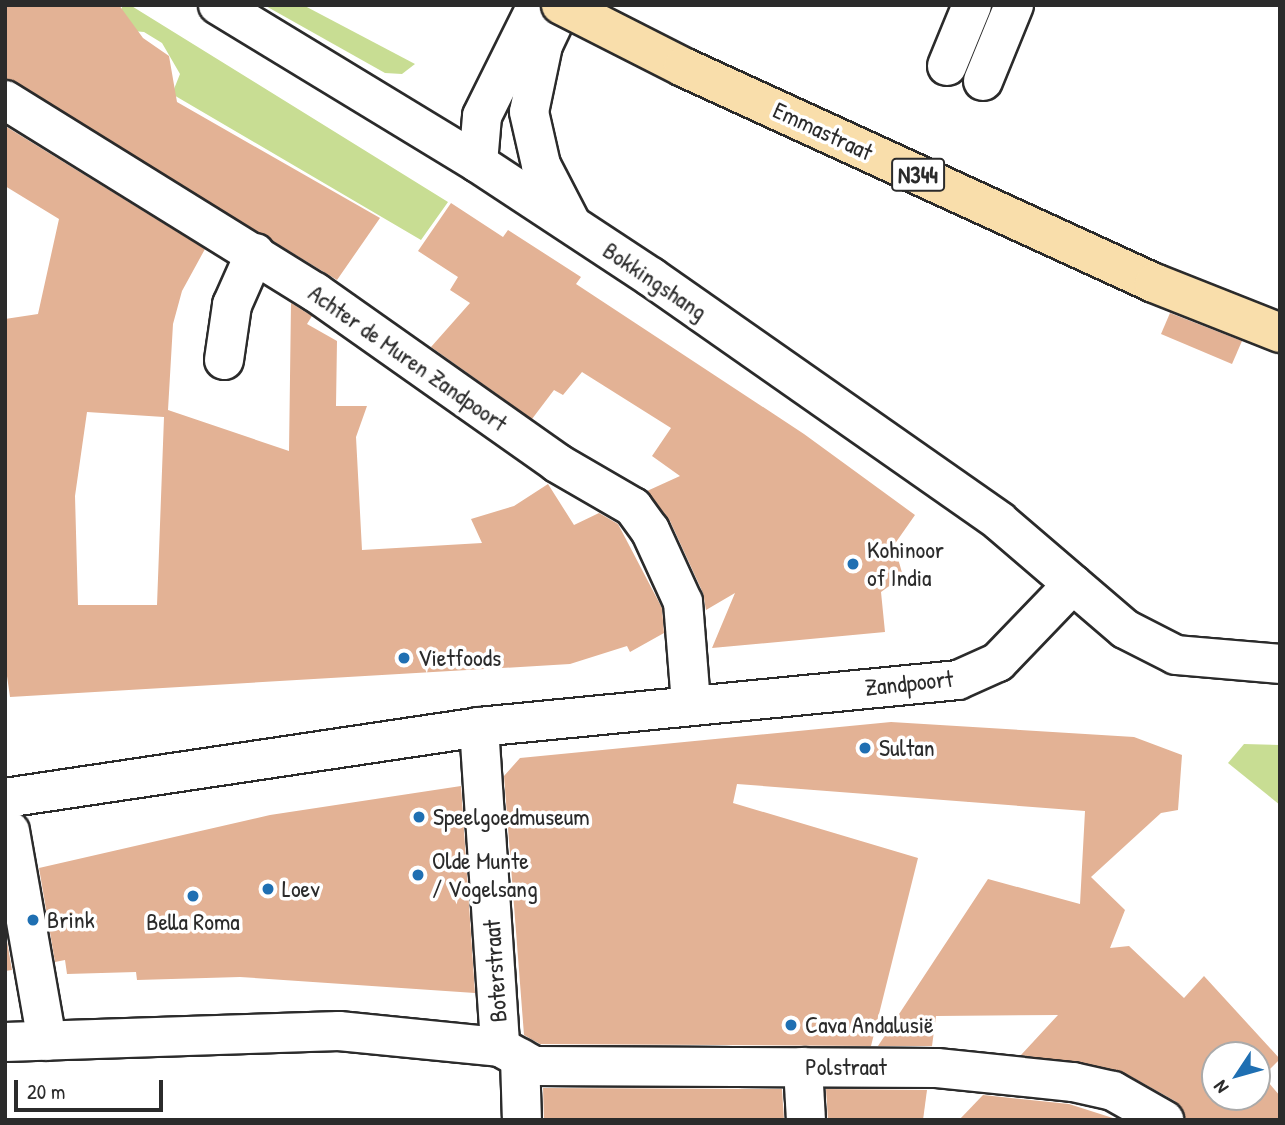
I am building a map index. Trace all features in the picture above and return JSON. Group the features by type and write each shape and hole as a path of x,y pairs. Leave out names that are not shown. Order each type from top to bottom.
{"main road":[{"name":"Emmastraat","path":"561,5 683,67 1154,283 1280,333"}],"street":[{"name":"Bokkingshang","path":"218,5 478,163 573,226 999,521 1073,584"},
{"path":"478,163 482,116 537,5"},
{"name":"Emmastraat","path":"561,5 539,58 529,112 541,165 573,226"},
{"path":"947,66 972,5"},
{"path":"983,81 1014,5"},
{"name":"Achter de Muren Zandpoort","path":"5,100 255,253 557,463 633,507 650,530 683,602 691,703"},
{"path":"224,360 233,305 255,253"},
{"path":"1073,584 1125,629 1176,655 1280,664"},
{"name":"Zandpoort","path":"479,727 691,703 958,680 998,662 1073,584"},
{"path":"47,1041 6,819 479,727"},
{"name":"Boterstraat","path":"479,727 510,1052 522,1120"},
{"path":"5,1042 339,1031 510,1052"},
{"name":"Polstraat","path":"510,1052 534,1066 937,1068 1054,1078 1113,1091 1164,1120"},
{"path":"803,1067 806,1120"}],"green space":[{"path":"123,5 130,5 448,202 421,240 172,94 180,74 162,43 144,32 133,31 108,42"},
{"path":"264,5 303,5 415,64 402,74 385,73"},
{"path":"1244,744 1280,745 1280,805 1228,763"}],"building":[{"path":"5,5 119,5 143,38 169,56 177,102 380,218 337,280 5,78"},
{"path":"5,126 205,249 182,291 173,324 168,410 289,451 291,303 312,316 307,324 337,341 336,406 367,406 356,437 362,550 482,543 471,519 514,506 548,484 574,525 599,513 618,524 662,608 664,633 630,652 627,646 570,664 10,697 5,662 5,319 38,314 59,219 5,186","holes":["87,412 164,417 157,605 78,605 75,496"]},
{"path":"451,203 503,237 508,230 581,277 576,284 804,434 915,515 894,545 903,576 881,592 885,632 712,648 735,593 706,610 703,593 670,521 647,491 680,476 652,456 671,428 582,372 563,395 554,390 532,419 431,347 470,303 450,290 458,277 418,251"},
{"path":"1170,313 1242,341 1232,364 1161,334"},
{"path":"891,722 1134,737 1182,755 1178,810 1161,813 1091,877 1125,910 1110,948 1129,946 1184,998 1204,976 1264,1041 1201,1041 1201,1111 1271,1111 1271,1085 1280,1096 1280,1120 1186,1120 1175,1101 1123,1072 1021,1055 1058,1015 936,1016 932,1046 878,1046 988,879 1080,904 1085,811 737,784 733,803 918,858 871,1046 540,1044 524,1035 504,776 520,758"},
{"path":"461,786 475,993 240,977 137,980 136,972 67,974 65,960 55,962 39,868 270,815"},
{"path":"5,930 12,970 5,971"},
{"path":"1271,1049 1280,1059 1271,1068"},
{"path":"543,1088 782,1089 784,1120 544,1120"},
{"path":"826,1089 927,1090 923,1120 828,1120"},
{"path":"983,1095 1069,1104 1119,1120 959,1120"}],"place":[{"name":"Kohinoor of India","path":"853,564"},
{"name":"Vietfoods","path":"404,658"},
{"name":"Sultan","path":"865,748"},
{"name":"Speelgoedmuseum","path":"419,817"},
{"name":"Olde Munte / Vogelsang","path":"418,875"},
{"name":"Loev","path":"268,889"},
{"name":"Bella Roma","path":"193,896"},
{"name":"Brink","path":"33,920"},
{"name":"Cava Andalusië","path":"791,1025"}]}
